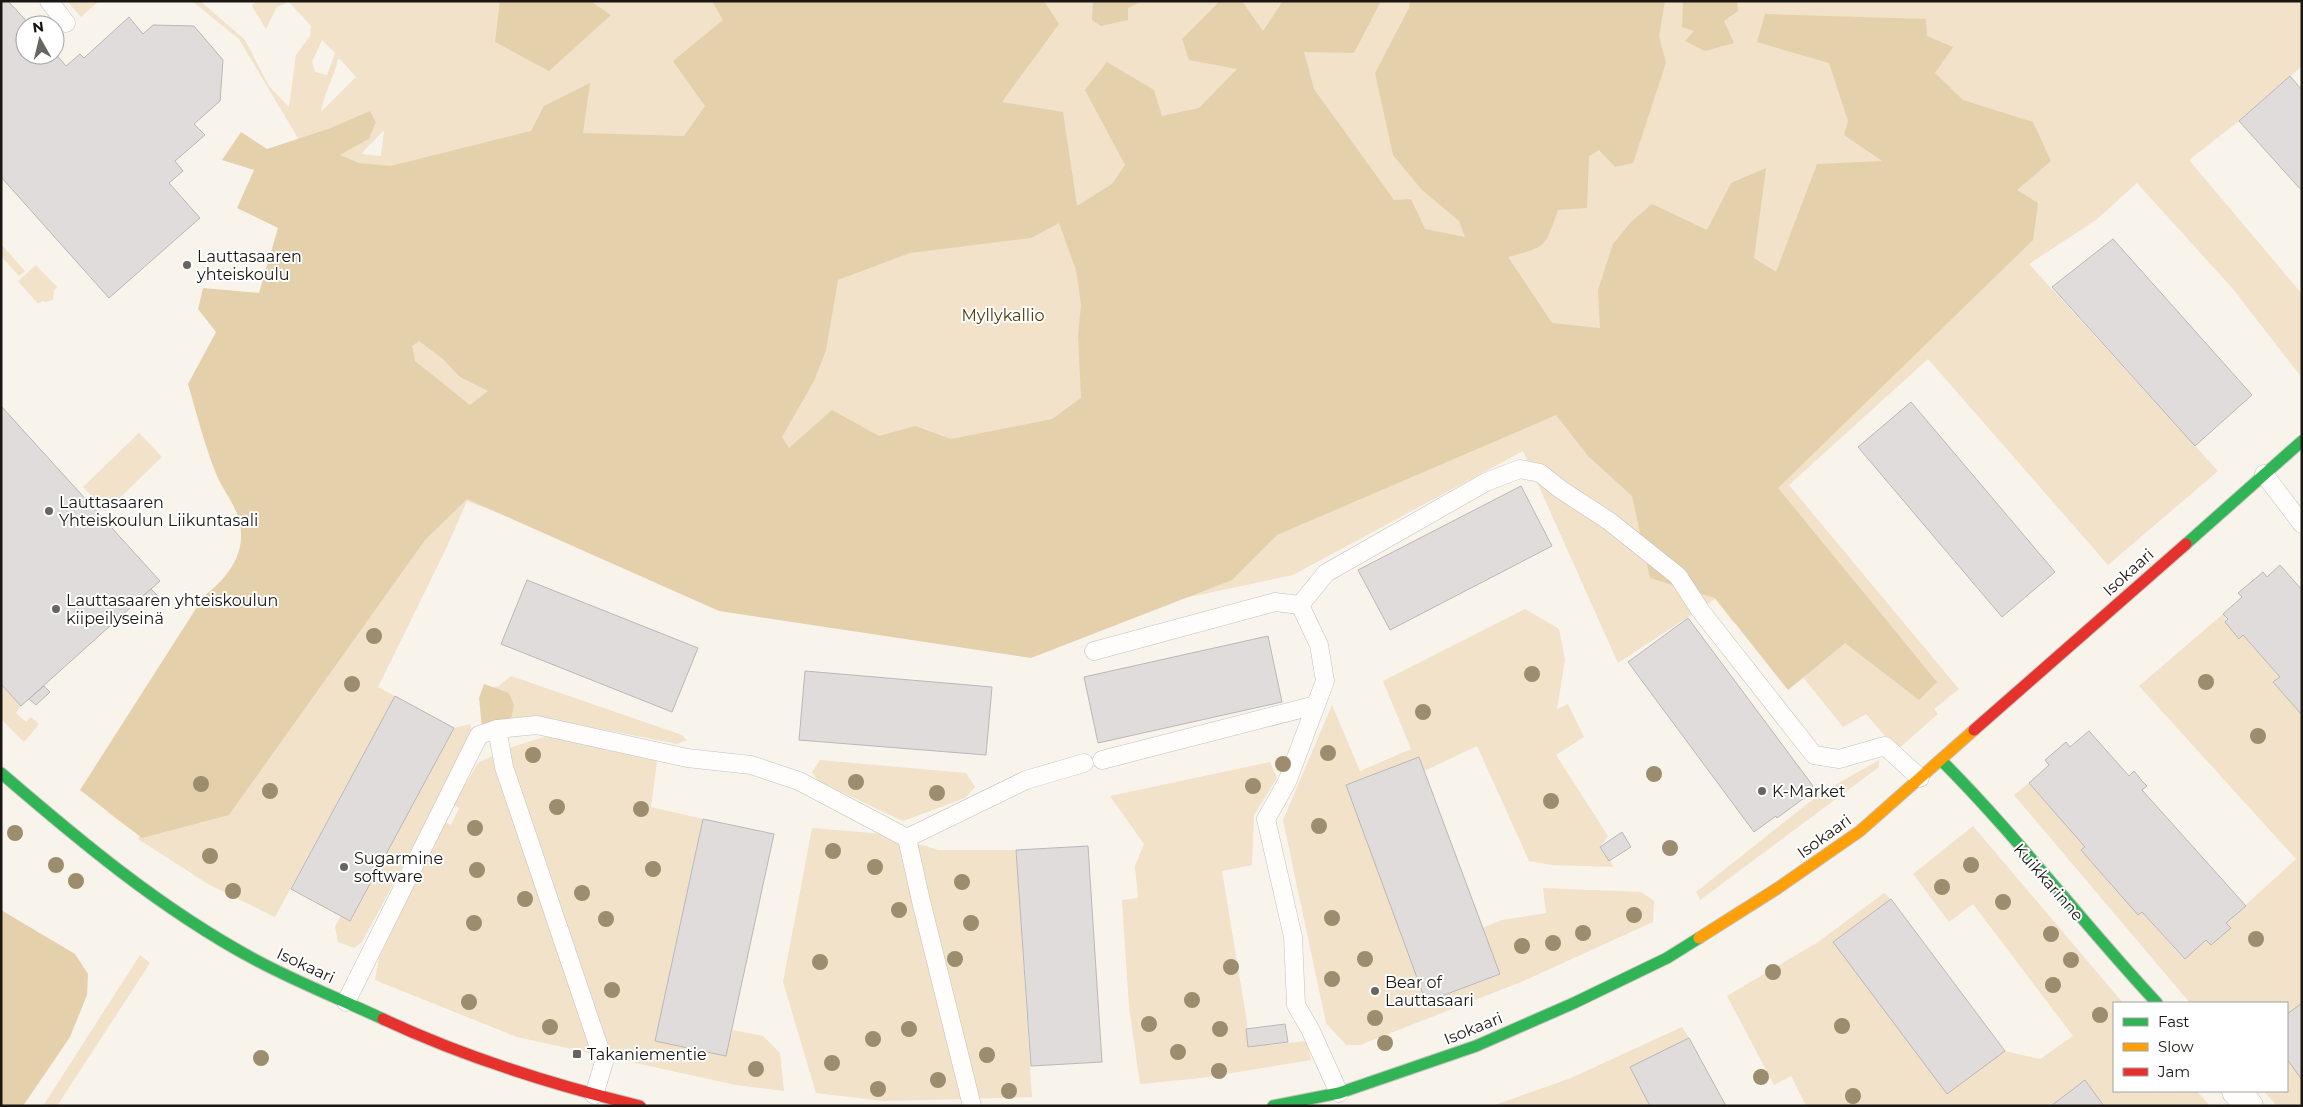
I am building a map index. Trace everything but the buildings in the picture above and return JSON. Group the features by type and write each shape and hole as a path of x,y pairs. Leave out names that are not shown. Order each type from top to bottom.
{"street":[{"name":"Isokaari","path":"1273,1106 1341,1099 1476,1046 1667,958 1778,888 1860,831 2302,441"},
{"name":"Kuikkarinne","path":"1941,760 1975,794 2122,966 2157,1002"},
{"name":"Isokaari","path":"1,773 84,844 160,902 252,958 432,1042 594,1095 640,1106"},
{"path":"2237,1092 2249,1106"}],"lane":[{"path":"49,1 66,23"},
{"path":"1300,605 1326,573 1486,482 1520,469 1540,473 1609,521 1678,576 1700,610 1814,755 1839,758 1885,746 1920,778"},
{"path":"2264,474 2302,524"},
{"path":"1094,652 1275,602 1300,605"},
{"path":"1300,605 1319,645 1326,681 1287,782 1266,819 1292,938 1296,1005 1310,1029 1341,1099"},
{"path":"1102,760 1316,705"},
{"path":"346,1002 479,736 497,729 537,725 687,758 751,765 799,781 907,838 972,1106"},
{"path":"497,729 504,767 604,1062 594,1095"},
{"path":"907,838 1026,780 1084,763"}],"green space":[{"path":"67,1 99,1 81,17"},
{"name":"Myllykallio","path":"192,1 200,1 245,40 269,86 289,107 296,55 310,36 311,26 289,2 277,7 266,29 252,6 256,1 2302,1 2302,66 2239,121 2189,160 2302,294 2302,378 2233,289 2137,183 2096,220 2029,264 2218,471 2108,565 1928,359 1789,485 1959,689 1934,709 1938,714 1897,750 1866,714 1843,727 1749,610 1733,622 1715,599 1618,663 1523,451 1293,575 1029,631 754,611 467,501 445,551 378,687 395,696 275,917 208,884 138,839 140,836 108,813 360,420 381,166 359,163 340,155 369,139 376,122 370,111 302,145 239,39","holes":["322,40 335,53 327,75 315,72 312,62","338,59 340,59 357,78 321,112","384,130 381,156 362,153"]},
{"path":"1,244 25,271 19,276 1,256"},
{"path":"36,265 57,287 54,291 53,300 42,301 38,304 18,281"},
{"path":"139,433 162,457 106,511 83,487"},
{"path":"1525,609 1559,629 1565,660 1557,709 1568,704 1584,737 1556,755 1608,836 1600,847 1614,867 1552,865 1529,861 1477,746 1424,771 1419,758 1346,785 1426,1002 1499,975 1482,928 1502,920 1546,913 1543,888 1641,892 1654,901 1653,922 1521,982 1360,1045 1346,1045 1326,1023 1283,820 1332,705 1360,771 1411,749 1383,681"},
{"path":"2223,614 2239,638 2243,635 2280,677 2274,682 2302,715 2302,1003 2288,1013 2288,1002 2189,1002 2014,795 2029,783 2085,847 2082,851 2138,914 2142,912 2184,959 2206,940 2211,945 2230,928 2226,923 2296,859 2139,686"},
{"path":"511,676 682,735 687,740 677,744 535,716 486,723 480,711 485,688 499,686"},
{"path":"1,684 21,706 16,713 26,722 31,717 39,724 24,742 1,719"},
{"path":"470,724 473,735 362,942 354,948 338,942 335,927 341,915 351,920 454,728"},
{"path":"547,736 657,761 651,807 703,819 655,1040 725,1056 733,1030 763,1036 780,1053 784,1091 736,1085 517,1037 375,980 379,958 445,822 451,825 459,808 453,805 478,763 509,748"},
{"path":"820,760 966,773 975,787 965,798 903,821 818,781 812,772"},
{"path":"1879,760 1879,767 1700,900 1696,892 1821,793"},
{"path":"1270,762 1277,778 1254,815 1252,865 1222,871 1247,1022 1248,1047 1307,1041 1311,1060 1201,1078 1140,1084 1129,1007 1122,900 1138,898 1135,866 1144,844 1110,796"},
{"path":"1973,826 2122,1002 2113,1002 2113,1092 2198,1092 2210,1106 2104,1106 2085,1080 2051,1106 1806,1106 1791,1076 1774,1085 1727,996 1818,942 1884,893 1891,899 1833,942 1947,1094 2005,1051 2040,1059 2073,1036 1973,904 1949,922 1913,874"},
{"path":"812,828 883,834 939,850 1016,850 1032,1097 884,1101 816,1093 783,982"},
{"path":"140,955 150,963 57,1106 43,1106"},
{"path":"1682,1027 1689,1038 1630,1067 1650,1106 1492,1106 1571,1078"},
{"path":"2288,1060 2302,1080 2302,1106 2277,1106 2265,1092 2288,1092"}],"shaded area":[{"path":"500,1 590,1 611,15 549,71 495,42"},
{"name":"Myllykallio","path":"712,1 1044,1 1059,24 1002,102 1063,112 1077,206 1112,184 1125,165 1085,90 1107,62 1154,90 1162,116 1199,108 1237,69 1189,60 1182,39 1220,1 1242,1 1263,31 1283,1 1381,1 1354,53 1304,52 1314,89 1394,200 1411,199 1425,229 1465,237 1459,221 1422,190 1393,155 1375,73 1409,8 1410,1 1665,1 1659,36 1666,63 1633,163 1615,167 1599,150 1589,156 1587,208 1558,210 1547,239 1543,244 1538,248 1508,257 1552,323 1600,328 1598,290 1613,244 1631,222 1652,204 1707,230 1731,183 1766,168 1754,258 1776,272 1817,164 1882,161 1844,135 1848,121 1829,63 1757,42 1765,14 1926,19 1927,36 1953,47 1935,73 1963,100 2033,122 2051,161 2017,190 2038,203 2033,240 1778,488 1937,682 1919,700 1845,643 1788,690 1715,598 1650,578 1632,496 1588,456 1556,415 1277,535 1232,580 1031,658 719,611 467,499 425,540 229,815 142,838 80,790 204,596 229,571 239,551 241,529 238,517 219,481 201,431 188,384 216,332 198,309 203,288 259,293 278,228 237,208 254,170 222,160 241,132 267,149 331,128 370,111 376,122 369,139 340,155 359,163 391,166 531,131 544,106 590,83 583,133 684,136 705,106 673,61 723,20","holes":["1059,223 1076,270 1081,305 1078,335 1081,398 1052,419 951,439 915,426 879,436 832,410 789,448 782,437 814,381 826,350 838,280 910,253 1031,238","419,341 443,359 460,377 488,391 470,405 415,361 412,346"]},
{"path":"1093,1 1143,1 1128,8 1128,20 1101,26 1092,20"},
{"path":"1683,1 1737,1 1738,11 1724,21 1734,43 1705,51 1685,41 1694,31 1682,27"},
{"path":"484,684 509,693 514,705 508,734 482,728 479,698"},
{"path":"1,910 75,954 88,974 87,995 70,1037 23,1106 1,1106"}],"traffic: fast":[{"path":"2186,544 2302,441"},
{"path":"1941,760 1997,819 2156,1002"},
{"path":"1,773 91,848 185,918 252,958 383,1019"},
{"path":"1273,1106 1339,1093 1476,1046 1574,1003 1667,958 1699,938"}],"traffic: slow":[{"path":"1699,938 1778,888 1860,831 1974,730"}],"traffic: jam":[{"path":"1974,730 2186,544"},
{"path":"383,1019 477,1058 575,1089 640,1106"}],"place":[{"name":"Lauttasaaren yhteiskoulu","path":"187,265"},
{"name":"Lauttasaaren Yhteiskoulun Liikuntasali","path":"49,511"},
{"name":"Lauttasaaren yhteiskoulun kiipeilyseinä","path":"56,609"},
{"name":"K-Market","path":"1762,791"},
{"name":"Sugarmine software","path":"344,867"},
{"name":"Bear of Lauttasaari","path":"1375,991"},
{"name":"Takaniementie","path":"577,1054"}]}
